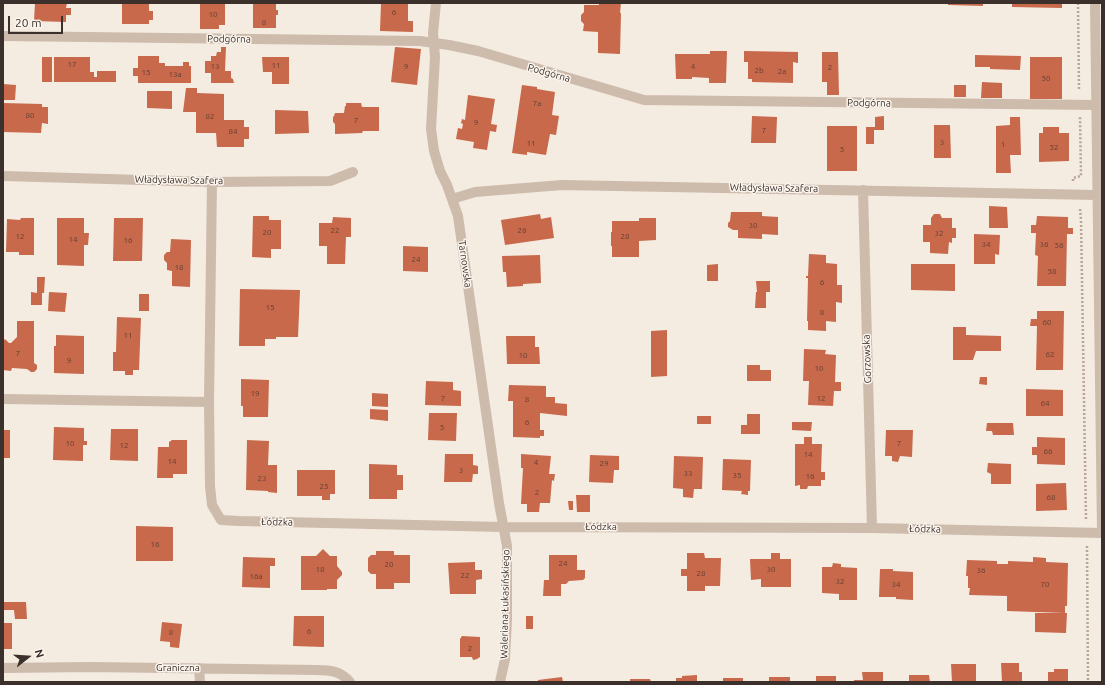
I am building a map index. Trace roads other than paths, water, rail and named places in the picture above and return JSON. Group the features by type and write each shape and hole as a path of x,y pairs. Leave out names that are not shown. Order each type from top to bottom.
{"street":[{"name":"Tarnowska","path":"436,3 432,136 434,151 440,171 448,185 458,216 503,527"},
{"path":"1095,3 1099,32 1096,105 1097,195 1100,212 1102,532"},
{"name":"Podgórna","path":"3,36 420,41 478,52 644,100 1096,105"},
{"name":"Władysława Szafera","path":"3,176 212,182 330,181 353,172"},
{"name":"Łódzka","path":"212,182 208,402 210,492 212,505 220,520 503,527 872,528 1102,532"},
{"name":"Władysława Szafera","path":"452,199 475,192 562,185 1097,195"},
{"name":"Gorzowska","path":"863,190 872,528"},
{"path":"3,399 208,402"},
{"name":"Waleriana Łukasińskiego","path":"500,682 505,659 507,619 507,546 503,527"},
{"name":"Graniczna","path":"3,668 199,668 333,671 347,678 350,682"},
{"path":"199,668 200,682"}]}
